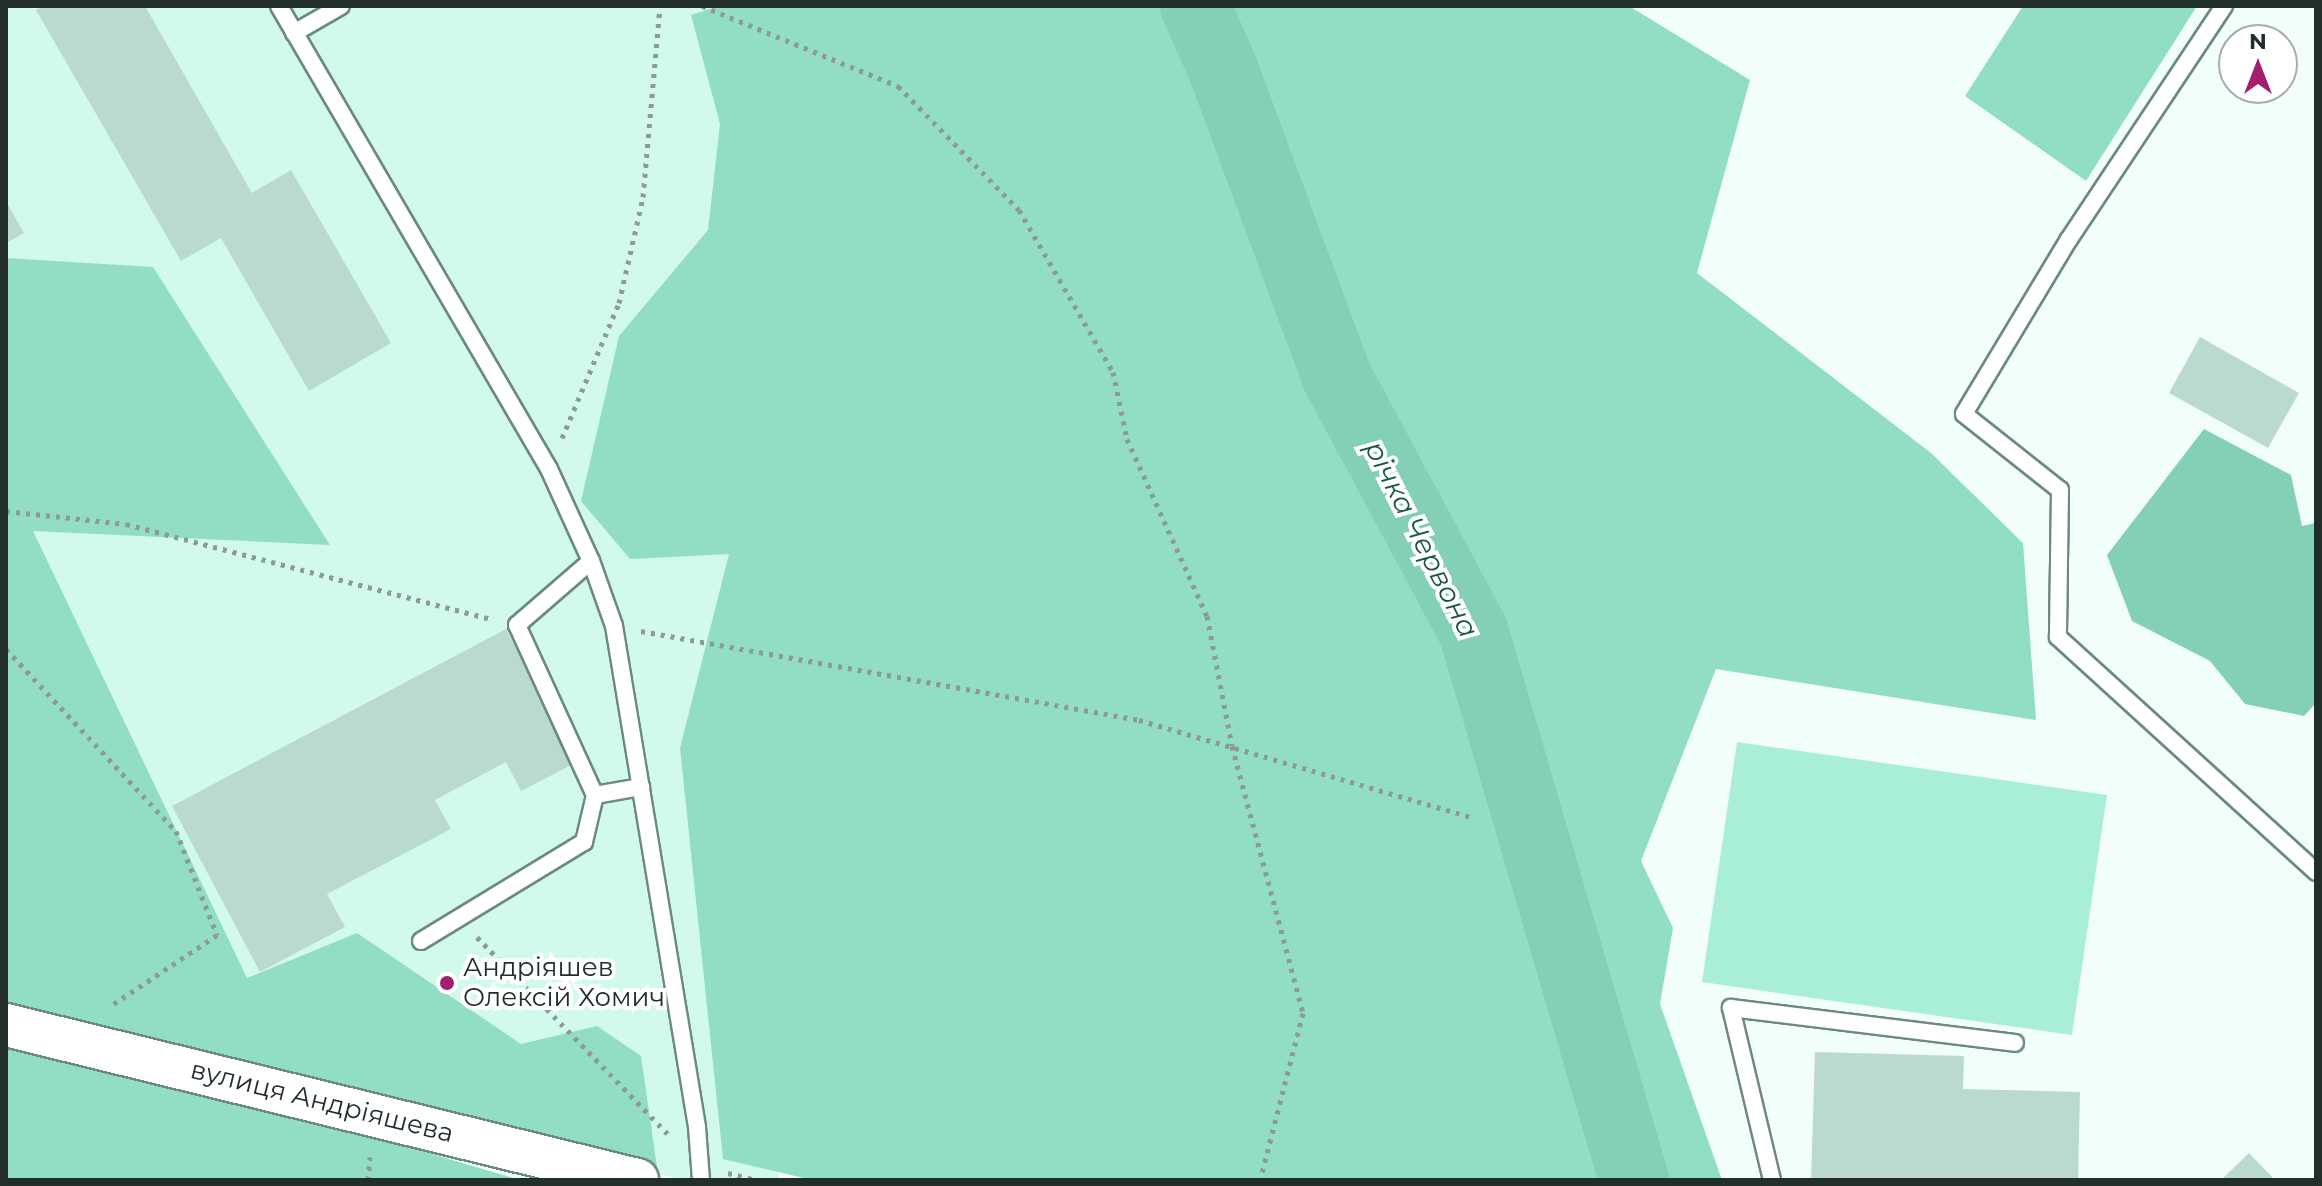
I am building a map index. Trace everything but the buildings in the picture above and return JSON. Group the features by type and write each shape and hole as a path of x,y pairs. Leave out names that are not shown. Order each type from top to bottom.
{"street":[{"name":"вулиця Андріяшева","path":"6,1025 637,1180"}],"lane":[{"path":"279,6 549,469 591,561 614,626 700,1173"},
{"path":"294,33 341,6"},
{"path":"2224,6 2069,239 1964,414 2060,490 2058,637 2316,872"},
{"path":"421,941 584,842 595,795 517,625 591,561"},
{"path":"595,795 641,787"},
{"path":"1772,1180 1731,1008 2015,1043"}],"path":[{"path":"549,469 619,303 643,197 660,6"},
{"path":"702,6 898,86 1019,210 1113,372 1127,439 1207,616 1232,746 1303,1013 1260,1180"},
{"path":"6,511 126,524 517,625"},
{"path":"614,626 1139,720 1474,818"},
{"path":"6,649 176,831 217,935 62,1038"},
{"path":"460,919 700,1173"}],"shaded area":[{"path":"6,6 945,6 778,1180 683,1180 6,1008"},
{"path":"719,6 1629,6 1750,80 1697,273 1931,453 2023,543 2036,720 1716,669 1641,861 1673,928 1660,1004 1722,1180 812,1180 723,1159 680,748 729,554 630,559 581,501 619,336 708,230 720,124 691,15"},
{"path":"2023,6 2197,6 2086,181 1965,96"},
{"path":"6,258 153,267 330,545 33,531 247,978 357,933 521,1044 597,1026 641,1056 658,1174 6,1010"},
{"path":"2204,429 2291,475 2302,526 2316,523 2316,703 2304,716 2245,704 2210,661 2132,621 2107,555"},
{"path":"1737,742 2107,795 2072,1035 1702,982"},
{"path":"6,1042 357,1132 520,1180 6,1180"}],"waterway":[{"name":"річка Червона","path":"1195,6 1223,69 1336,375 1473,630 1634,1180"}],"place":[{"name":"Андріяшев Олексій Хомич","path":"447,983"}]}
